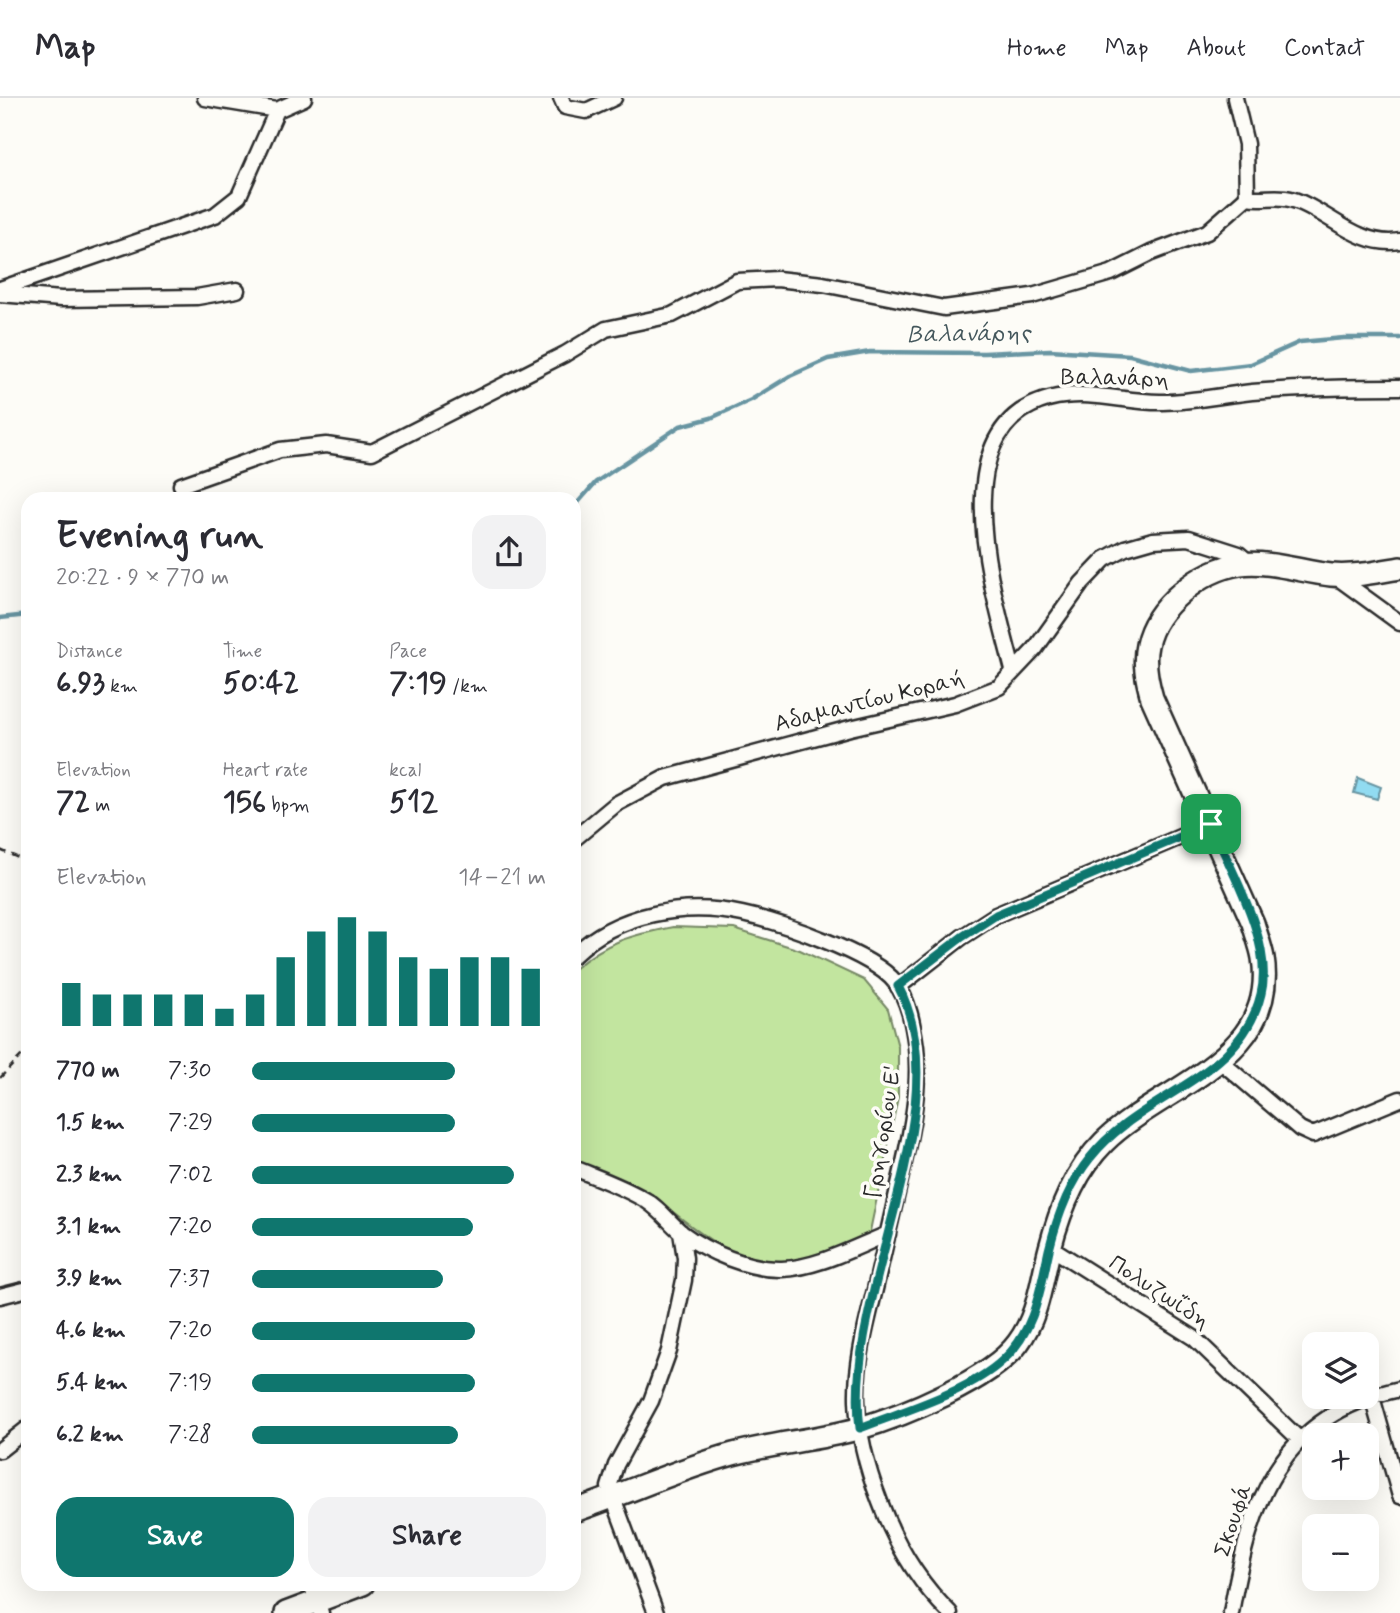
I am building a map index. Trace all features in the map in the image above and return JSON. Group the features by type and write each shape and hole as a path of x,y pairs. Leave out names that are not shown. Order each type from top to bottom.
{"main road":[{"path":"581,1509 733,1454 860,1428 957,1388 1004,1360 1029,1326 1050,1247 1070,1189 1104,1142 1132,1118 1201,1076 1235,1047 1248,1029 1259,1002 1264,972 1253,923 1211,824 1155,708 1146,669 1146,648 1154,625 1184,592 1217,571 1251,564 1334,575 1400,568"},
{"path":"286,1613 342,1591"}],"street":[{"path":"205,98 277,110 304,98"},
{"path":"561,98 565,107 586,110 614,98"},
{"path":"1235,98 1246,144 1247,198"},
{"path":"0,291 215,215 239,196 277,110"},
{"path":"181,485 280,450 326,445 372,452 435,422 606,329 672,315 737,281 777,279 823,284 944,308 1032,296 1111,273 1151,253 1207,232 1247,198 1284,198 1357,234 1391,243 1400,241"},
{"path":"0,291 61,299 197,297 237,290"},
{"name":"Βαλανάρη","path":"1013,670 986,553 982,505 994,444 1009,424 1024,411 1048,399 1067,395 1161,402 1273,391 1400,387"},
{"name":"Αδαμαντίου Κοραή","path":"581,833 616,804 665,778 849,728 955,704 999,687 1013,676 1013,670 1035,649 1082,583 1105,559 1125,548 1153,540 1189,538 1239,554 1251,564"},
{"path":"1334,575 1400,623"},
{"path":"898,986 989,919 1211,824"},
{"name":"Γρηγορίου Ε'","path":"581,950 602,934 636,919 681,910 721,911 749,916 844,950 878,967 898,986 912,1022 916,1078 910,1134 861,1351 857,1398 860,1428 871,1476 892,1532 918,1577 950,1613"},
{"path":"1219,1060 1300,1129 1312,1135 1400,1099"},
{"path":"581,1171 645,1200 667,1216 681,1232 723,1255 761,1267 782,1269 808,1264 888,1234"},
{"path":"656,1613 611,1498 611,1476 651,1401 669,1352 684,1280 685,1251 681,1232"},
{"name":"Πολυζωΐδη","path":"1050,1247 1194,1338 1299,1439"},
{"path":"0,1296 21,1291"},
{"name":"Σκουφά","path":"1379,1395 1400,1389"},
{"name":"Σκουφά","path":"1231,1613 1254,1511 1272,1474 1299,1439 1332,1414 1344,1409"},
{"path":"1375,1409 1400,1496"},
{"path":"0,1450 21,1434"}],"path":[{"path":"0,850 21,859"},
{"path":"0,1078 21,1056"}],"green space":[{"path":"673,927 734,929 800,950 864,980 888,1009 898,1047 898,1097 869,1236 805,1260 761,1262 722,1247 634,1186 581,1164 581,963 620,940"}],"water":[{"path":"1358,778 1381,787 1377,799 1354,793"}],"waterway":[{"name":"Βαλανάρης","path":"581,499 596,482 680,426 711,418 751,400 790,376 828,359 870,352 984,353 1050,350 1130,355 1191,371 1251,364 1300,342 1344,338 1400,338"},
{"name":"Βαλανάρης","path":"0,618 21,616"}],"route":[{"path":"1211,824 1253,923 1263,955 1262,991 1253,1019 1243,1038 1213,1068 1125,1123 1091,1156 1070,1189 1061,1212 1029,1326 1004,1360 957,1388 860,1428 857,1398 864,1332 905,1158 916,1093 917,1066 912,1022 898,986 981,923 996,915 1211,824"}]}
